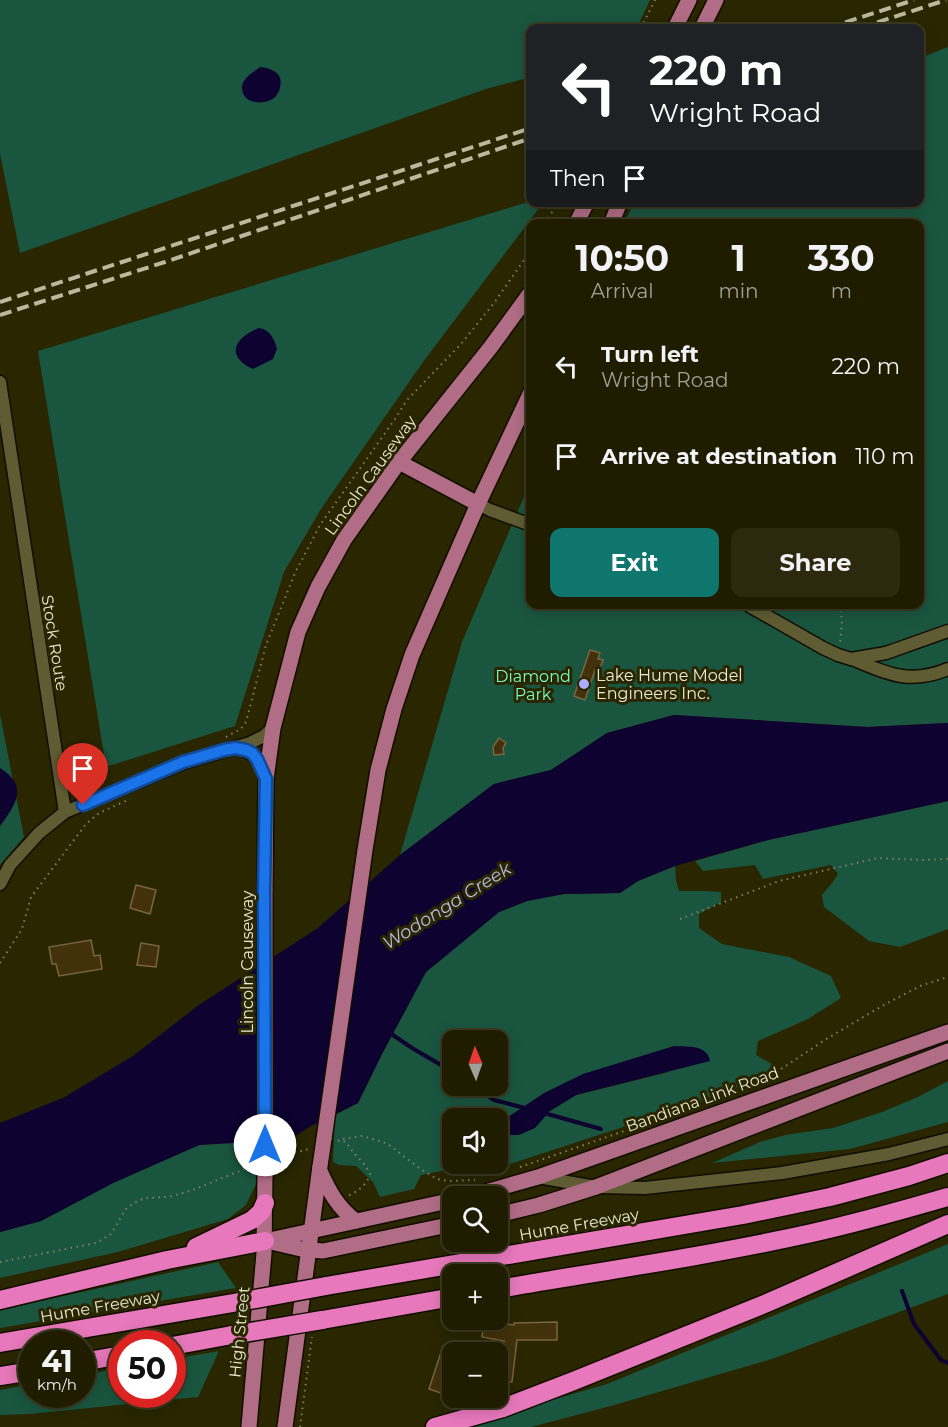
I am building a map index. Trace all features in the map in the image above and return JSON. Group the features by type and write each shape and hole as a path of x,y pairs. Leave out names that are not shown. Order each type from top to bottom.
{"highway":[{"name":"Hume Freeway","path":"0,1343 743,1215 830,1197 909,1176 948,1162"},
{"path":"508,1287 812,1233 948,1197"},
{"path":"167,1260 252,1220 261,1212 265,1203"},
{"path":"435,1427 503,1408 571,1382 767,1303 948,1224"},
{"path":"0,1300 167,1260 265,1241"},
{"path":"186,1343 442,1299"},
{"path":"0,1376 18,1373"}],"main road":[{"path":"677,24 688,0"},
{"path":"704,24 716,0"},
{"name":"Lincoln Causeway","path":"265,1241 265,1203 261,1169 266,779 273,728 298,633 318,587 344,540 399,462 490,348 525,312"},
{"path":"285,1427 308,1250 378,770 394,709 412,655 478,504 526,403"},
{"path":"399,462 478,504"},
{"name":"Bandiana Link Road","path":"506,1186 538,1177 948,1032"},
{"path":"508,1213 596,1187 948,1051"},
{"path":"320,1168 337,1203 356,1221"},
{"path":"265,1241 442,1202"},
{"path":"265,1241 308,1250 328,1250 442,1226"},
{"name":"High Street","path":"249,1427 265,1241"}],"street":[{"name":"Stock Route","path":"0,382 65,812"},
{"path":"478,504 526,523"},
{"path":"755,609 838,655 885,673 904,677 921,676 948,669"},
{"path":"851,659 886,652 948,631"},
{"path":"0,884 10,865 39,833 65,812 183,762 235,748 258,739 273,728"},
{"path":"235,748 252,753 266,779"},
{"path":"538,1177 596,1187 645,1188 782,1173 889,1154 948,1139"}],"path":[{"path":"643,24 655,0"},
{"path":"224,738 241,729 246,722 266,645 295,573 320,525 407,400 461,344 494,303 526,257"},
{"path":"838,655 842,632 840,609"},
{"path":"0,963 22,929 31,897 86,824 99,813 130,799"},
{"path":"680,920 779,881 878,858 948,859"},
{"path":"746,1089 882,1006 920,986 948,977"},
{"path":"520,1167 675,1113"},
{"path":"329,1143 363,1136 388,1144 437,1179 459,1182 482,1179"},
{"path":"337,1203 362,1187 368,1181 370,1174 346,1142 340,1140"},
{"path":"277,1157 318,1146"},
{"path":"0,1262 96,1243 111,1234 126,1209 145,1198 168,1197 261,1169"}],"green space":[{"path":"0,0 650,0 639,24 526,24 526,78 486,89 20,253 0,154"},
{"name":"Diamond Park","path":"948,47 948,723 867,727 674,715 607,733 551,770 494,784 400,855 462,642 526,492 526,609 924,609 924,219 626,219 632,207 924,207 924,56"},
{"path":"526,203 526,207 540,207 531,219 526,219 526,226 423,362 321,509 284,572 235,726 106,767 38,351"},
{"path":"0,714 24,837 0,865"},
{"path":"948,801 948,929 900,947 869,941 824,907 822,895 838,874 831,865 763,879 755,865 703,871 695,861 768,840"},
{"path":"675,866 679,891 721,892 721,902 699,914 699,928 722,944 789,957 831,976 841,998 808,1019 758,1041 756,1055 772,1064 771,1074 690,1105 508,1165 508,1108 442,1108 442,1171 421,1175 414,1189 380,1197 373,1182 356,1166 339,1165 333,1162 335,1115 358,1103 426,972 499,912 527,901 564,894 620,893 638,881","holes":["669,1072 576,1095 550,1111 583,1074"]},
{"path":"948,1081 948,1122 850,1149 712,1163 760,1142 785,1135 833,1128 882,1112"},
{"path":"253,1141 257,1182 246,1205 228,1219 118,1252 0,1278 0,1232 41,1221 113,1183 199,1145"},
{"path":"948,1244 948,1294 772,1359 611,1406 531,1427 459,1427 607,1384"},
{"path":"218,1262 236,1288 0,1328 0,1310"},
{"path":"219,1351 198,1397 186,1398 186,1357"},
{"path":"108,1370 108,1406 96,1407 96,1373"},
{"path":"18,1387 18,1408 89,1408 0,1415 0,1390"}],"water":[{"path":"260,67 276,72 281,82 273,99 254,102 243,93 242,85 246,78"},
{"path":"259,328 271,335 277,349 273,359 253,369 239,359 236,347 250,332"},
{"name":"Wodonga Creek","path":"674,715 867,727 948,723 948,801 768,840 675,866 638,881 620,893 564,894 527,901 499,912 426,972 358,1103 297,1135 199,1145 113,1183 41,1221 0,1232 0,1123 63,1098 133,1056 199,1005 318,928 400,855 494,784 551,770 607,733"},
{"path":"0,768 14,782 17,796 0,826"},
{"path":"674,1046 701,1049 710,1061 576,1095 550,1111 535,1128 519,1135 508,1135 508,1117 544,1093 583,1074"}],"building":[{"name":"Lake Hume Model Engineers Inc.","path":"590,650 600,653 598,659 603,660 599,671 595,670 585,700 574,696"},
{"path":"499,738 506,743 503,748 504,754 494,755 493,747"},
{"path":"136,885 156,890 150,914 130,908"},
{"path":"91,940 94,956 100,955 102,969 59,976 56,964 52,964 49,947"},
{"path":"141,943 159,946 156,967 137,965"},
{"path":"557,1322 557,1340 517,1340 512,1382 508,1382 508,1342 482,1337 483,1330 508,1330 508,1324 514,1325 514,1323"},
{"path":"442,1349 442,1393 429,1389"}],"waterway":[{"path":"390,1033 442,1066"},
{"path":"488,1096 494,1100 525,1108"},
{"path":"544,1113 601,1129"},
{"path":"902,1291 914,1324 941,1360 948,1363"}],"railway":[{"path":"840,24 914,0"},
{"path":"872,24 946,0"},
{"path":"0,302 526,130"},
{"path":"0,315 165,262 526,140"}],"place":[{"name":"Lake Hume Model Engineers Inc.","path":"584,684"}],"route":[{"path":"83,805 183,762 224,750 235,748 246,750 257,759 266,779 265,1145"}]}
